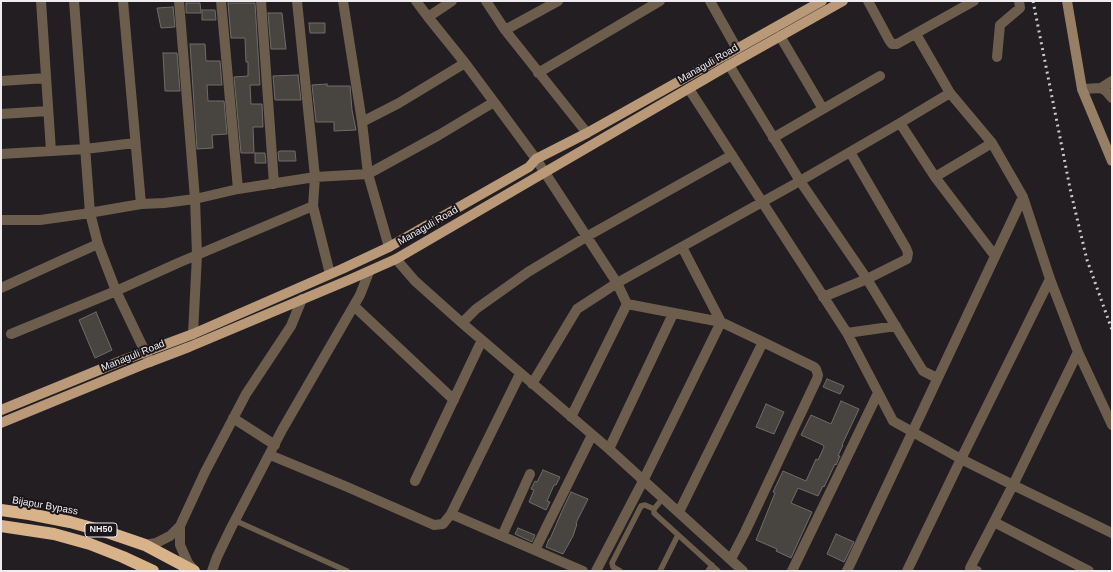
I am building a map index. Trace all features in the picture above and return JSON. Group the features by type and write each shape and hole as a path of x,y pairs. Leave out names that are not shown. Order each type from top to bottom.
{"highway":[{"name":"Bijapur Bypass","path":"1,510 70,522 110,533 145,545 195,571"},
{"name":"NH50","path":"1,526 54,534 90,544 139,568 154,571"}],"main road":[{"name":"Managuli Road","path":"1,410 193,334 389,247 528,167 536,159 587,133 822,1"},
{"name":"Managuli Road","path":"1,424 369,272 396,259 729,65 843,1"}],"street":[{"path":"41,1 51,151"},
{"path":"74,1 90,213 98,244 116,291 150,362"},
{"path":"124,1 141,204"},
{"path":"179,1 197,255 193,334"},
{"path":"221,1 238,189"},
{"path":"261,1 274,184"},
{"path":"297,1 315,178 313,206 330,274"},
{"path":"343,1 362,122 368,174 389,247"},
{"path":"416,1 465,63 536,159 617,283 627,304"},
{"path":"428,17 452,1"},
{"path":"486,1 505,30 587,133"},
{"path":"505,30 558,1"},
{"path":"538,73 660,1"},
{"path":"710,1 737,48"},
{"path":"868,1 892,44 897,44 974,1"},
{"path":"997,57 1000,25 1020,8 1020,1"},
{"path":"1067,1 1082,89 1112,161"},
{"path":"916,34 950,93 992,143 1023,197 1050,279 1078,352 1112,425"},
{"path":"780,36 823,109"},
{"path":"362,122 399,103 465,63"},
{"path":"729,65 800,181 867,279 923,371 937,378"},
{"path":"773,138 880,76"},
{"path":"1,81 46,78"},
{"path":"1082,89 1101,88 1112,81"},
{"path":"1101,88 1112,98"},
{"path":"689,89 847,333 893,421 961,459 1112,533"},
{"path":"532,384 577,309 617,283 800,181 950,93"},
{"path":"1,220 40,220 141,204 164,203 238,189 315,178 368,174 439,135 494,102"},
{"path":"1,114 48,111"},
{"path":"900,123 935,177 995,256"},
{"path":"1,154 85,149 135,143"},
{"path":"935,177 992,143"},
{"path":"823,297 867,279 907,259 908,253 850,152"},
{"path":"462,323 476,309 528,272 586,236 732,155"},
{"path":"847,571 1023,197"},
{"path":"11,334 116,291 313,206"},
{"path":"1,288 98,244"},
{"path":"682,247 721,322"},
{"path":"396,259 416,282 520,374 609,449 743,571"},
{"path":"212,571 217,557 282,430 354,306 369,272"},
{"path":"907,571 1050,279"},
{"path":"145,545 156,543 170,536 180,526 233,418 246,394 291,326 302,299"},
{"path":"627,304 721,322 816,369 818,375 817,379 745,532 730,559"},
{"path":"571,417 627,304"},
{"path":"354,306 454,400"},
{"path":"609,449 673,314"},
{"path":"596,571 643,481 721,322"},
{"path":"847,333 896,326"},
{"path":"416,481 482,340"},
{"path":"679,512 763,342"},
{"path":"971,570 1078,352"},
{"path":"270,455 434,525 443,524 452,514 520,374"},
{"path":"792,571 878,393"},
{"path":"233,418 275,445"},
{"path":"535,550 592,435"},
{"path":"502,536 530,474"},
{"path":"452,514 583,571"},
{"path":"994,522 1089,571"},
{"path":"180,526 180,545 188,563 195,571"}],"lane":[{"path":"654,509 663,498"},
{"path":"620,571 613,567 612,563 641,506 645,505 654,509 655,514 718,571"},
{"path":"236,521 347,571"},
{"path":"660,571 678,535"},
{"path":"708,571 712,565"}],"building":[{"path":"186,3 200,3 201,13 186,13"},
{"path":"228,3 255,3 260,85 250,85 251,104 262,104 263,127 253,127 254,153 241,153 234,77 248,76 248,62 246,62 245,38 231,38"},
{"path":"173,7 175,27 161,28 157,8"},
{"path":"202,10 215,10 216,20 202,20"},
{"path":"268,13 282,13 286,49 271,49"},
{"path":"309,23 325,23 325,33 310,33"},
{"path":"190,44 205,44 206,61 220,61 222,85 207,85 208,101 224,101 227,134 212,135 213,148 197,149"},
{"path":"163,53 177,53 180,91 165,91"},
{"path":"298,75 301,100 275,100 273,76"},
{"path":"327,84 327,86 350,86 352,110 356,130 334,131 334,122 316,122 312,85"},
{"path":"295,151 296,161 279,161 278,152"},
{"path":"255,153 265,153 266,163 255,163"},
{"path":"96,312 112,350 95,358 79,320"},
{"path":"827,379 844,386 840,394 823,387"},
{"path":"841,401 859,409 842,445 838,456 840,456 836,465 835,464 818,496 798,488 791,503 812,512 791,558 776,551 777,549 756,540 775,493 773,492 783,471 806,481 816,459 818,460 824,447 823,445 801,435 811,415 831,424"},
{"path":"766,404 784,412 774,434 756,427"},
{"path":"543,470 560,477 556,485 554,485 547,501 550,502 546,510 529,502 534,490 531,489 535,481 537,482"},
{"path":"571,492 588,499 576,523 573,536 563,554 546,547"},
{"path":"518,528 535,535 532,542 515,534"},
{"path":"836,534 854,542 844,562 827,554"}],"railway":[{"path":"1033,1 1071,193 1087,260 1112,330"}]}
